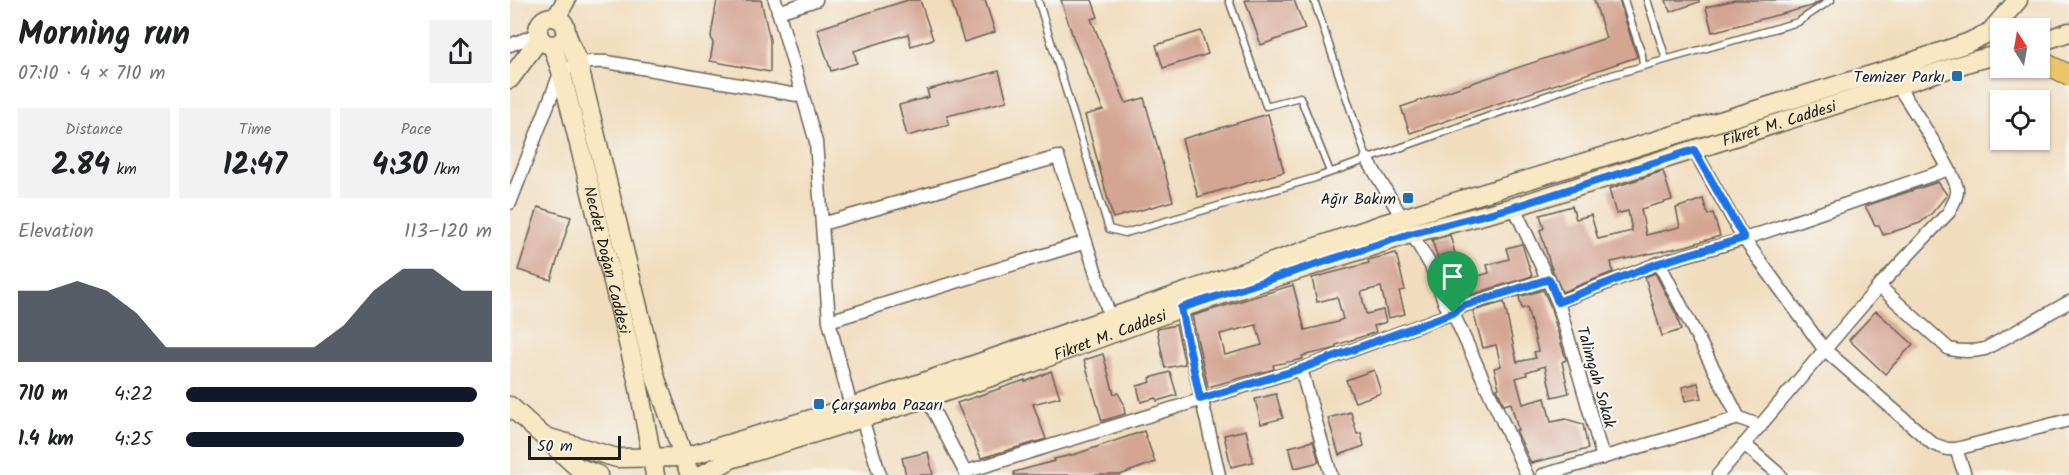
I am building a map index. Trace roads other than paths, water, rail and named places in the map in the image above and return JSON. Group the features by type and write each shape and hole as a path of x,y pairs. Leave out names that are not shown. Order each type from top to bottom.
{"main road":[{"path":"510,79 550,34 566,0"},
{"path":"546,437 653,466 856,413 1110,318 1406,226 1967,43 1990,32 2018,0"},
{"path":"2050,39 2069,32"},
{"path":"550,34 578,63 655,376 690,475"},
{"name":"Necdet Doğan Caddesi","path":"550,34 638,383 653,466"},
{"name":"Fikret M. Caddesi","path":"702,475 731,459 856,413 927,398 1406,226 1514,207 1990,57"},
{"path":"2050,66 2069,75"},
{"path":"510,406 580,471 598,475"}],"street":[{"path":"816,0 777,6 816,142 828,321 856,413 880,475"},
{"path":"510,45 550,34"},
{"path":"510,203 561,71 578,63 607,62 802,96"},
{"path":"1718,475 1879,286 1949,212 1956,197 1957,189 1948,169 1898,86"},
{"path":"1694,150 1744,238 1824,350 1934,444 1947,449 1956,449 2069,420"},
{"path":"822,224 1058,157 1110,318"},
{"path":"1367,159 1431,266 1445,304 1453,313 1527,475"},
{"path":"1558,302 1659,263 1744,238 1948,169"},
{"name":"Talimgah Sokak","path":"1514,207 1558,302 1603,458"},
{"path":"828,321 1086,242"},
{"path":"1659,263 1739,418"},
{"path":"927,398 966,474 1300,369 1453,313 1463,306 1549,279"},
{"path":"1879,286 1949,349 1961,352 1984,349 2069,302"},
{"path":"1181,308 1219,475"},
{"path":"1300,369 1331,475"},
{"path":"1543,475 1739,418 1761,426"},
{"path":"1744,444 1780,475"},
{"path":"1956,449 1965,475"}],"lane":[{"path":"1038,0 1109,229 1125,233 1330,172 1577,85 1798,22 1831,0"},
{"path":"1229,0 1266,106 1300,97 1330,172"},
{"path":"1314,0 1367,159"},
{"path":"1624,0 1642,55 1642,66"},
{"path":"1647,0 1666,59"}],"place":[{"name":"Temizer Parkı","path":"1957,76"},
{"name":"Ağır Bakım","path":"1408,198"},
{"name":"Çarşamba Pazarı","path":"819,404"}]}
